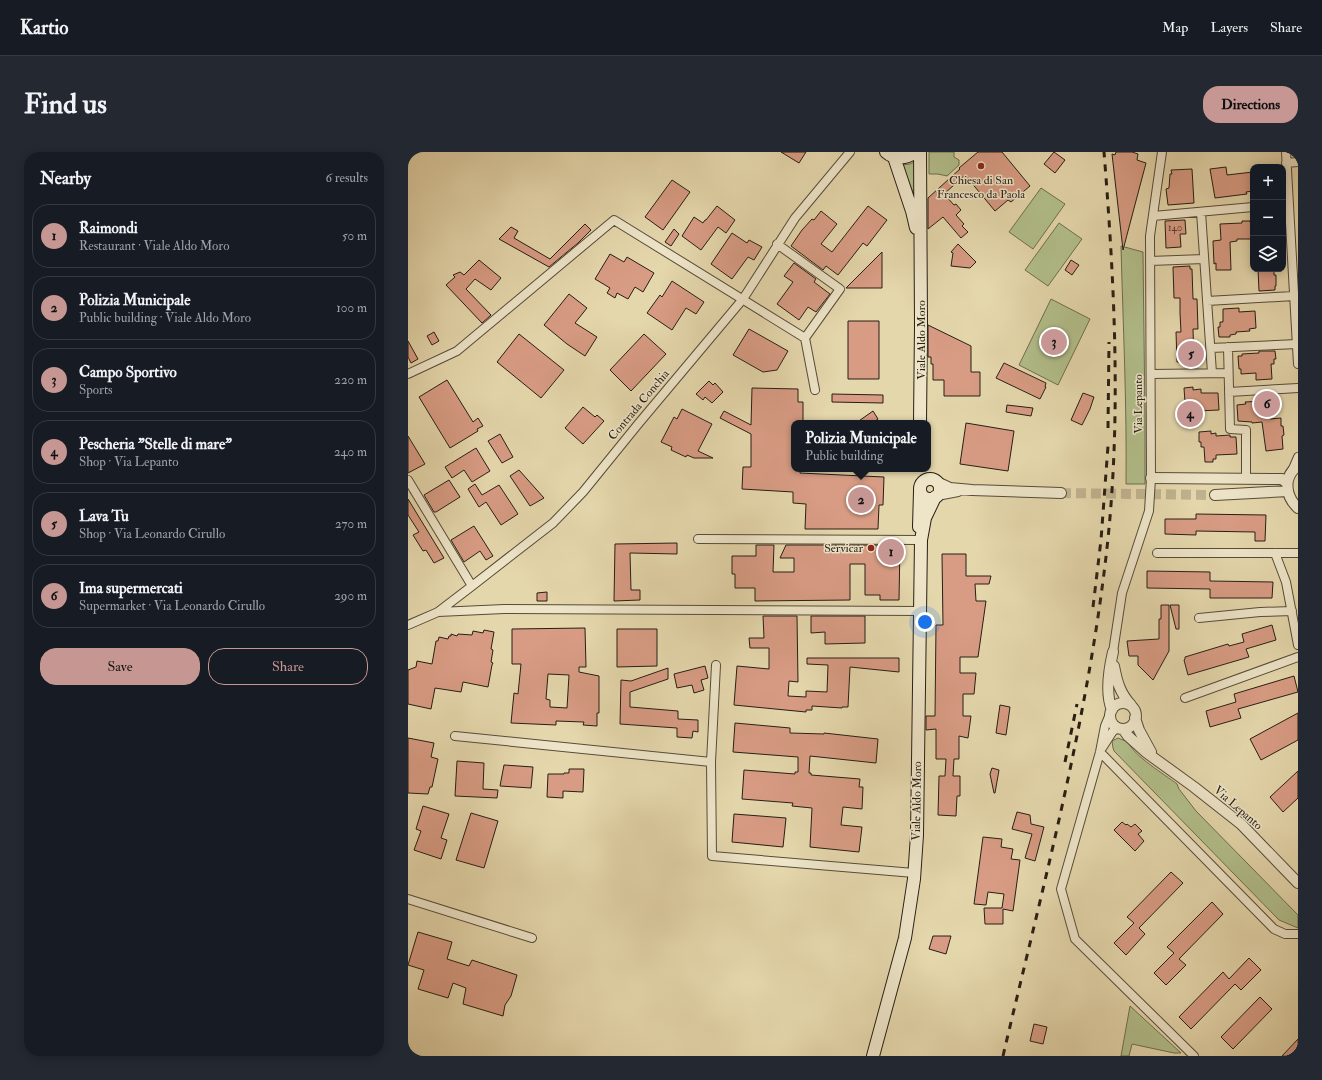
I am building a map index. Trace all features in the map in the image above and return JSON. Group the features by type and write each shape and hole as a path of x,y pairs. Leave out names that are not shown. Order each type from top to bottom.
{"main road":[{"path":"890,154 907,157 915,152"},
{"name":"Viale Aldo Moro","path":"920,152 920,420"},
{"name":"Viale Aldo Moro","path":"890,154 912,211 921,257"},
{"name":"Viale Aldo Moro","path":"921,472 919,528 921,540"},
{"path":"930,472 940,487 936,496 930,499 926,498 921,494 920,488 925,480 935,481"},
{"name":"Viale Aldo Moro","path":"873,1056 905,938 914,873 917,835 921,540 924,518 936,496"}],"street":[{"name":"Contrada Conchia","path":"408,625 438,612 553,523 583,492 743,299 795,218 848,154 857,152"},
{"name":"Via Lepanto","path":"1113,652 1122,593 1149,511 1151,478 1150,236 1162,152"},
{"path":"1286,152 1286,200"},
{"path":"1286,163 1298,162"},
{"path":"1286,204 1298,364"},
{"path":"1153,216 1250,207"},
{"path":"1201,212 1212,373"},
{"path":"408,374 457,351 614,220 806,338"},
{"path":"778,244 840,289 806,338 815,390"},
{"path":"1150,261 1204,259"},
{"path":"1207,301 1294,296"},
{"path":"1211,348 1297,344"},
{"path":"1228,347 1230,429 1246,430 1246,478"},
{"path":"1151,374 1228,373"},
{"path":"1229,392 1298,388"},
{"path":"1296,507 1291,478 1298,457"},
{"path":"1151,478 1291,478"},
{"path":"1215,495 1291,478"},
{"path":"408,480 472,586"},
{"path":"935,481 950,488 1061,493"},
{"path":"936,496 972,490"},
{"path":"698,539 921,540"},
{"path":"1157,553 1298,553"},
{"path":"1275,553 1286,582 1298,645"},
{"path":"438,612 504,609 920,611"},
{"path":"1199,618 1260,612 1292,611"},
{"path":"1113,652 1117,684 1123,697 1131,705 1135,712 1139,730 1156,758"},
{"path":"1113,652 1109,676 1108,702 1112,722 1121,728"},
{"path":"1185,698 1298,657"},
{"path":"716,665 711,762 712,856 914,873"},
{"path":"1131,705 1127,703 1118,704 1111,712 1105,726 1100,752 1061,889 1075,939 1190,1054"},
{"path":"1100,752 1113,731 1130,726 1136,718"},
{"name":"Via Lepanto","path":"1121,728 1137,745 1241,824 1298,883"},
{"path":"455,736 711,762"},
{"path":"1100,752 1274,929 1285,934 1298,934"},
{"path":"408,899 532,938"}],"green space":[{"path":"929,152 954,152 954,157 959,160 959,165 947,176 929,174"},
{"path":"917,161 916,209 914,194 901,165 910,164"},
{"path":"1041,188 1065,204 1033,249 1009,232"},
{"path":"1059,223 1082,239 1048,286 1025,270"},
{"path":"1121,246 1143,252 1145,484 1126,484"},
{"path":"1051,299 1090,319 1058,385 1019,365"},
{"path":"1118,738 1128,742 1136,753 1143,759 1177,784 1179,789 1196,811 1298,915 1298,928 1279,920 1114,751 1112,741"},
{"path":"1130,1006 1181,1053 1174,1053 1132,1044 1129,1056 1121,1056"}],"building":[{"path":"781,152 806,152 799,163"},
{"path":"978,152 1002,152 1030,186 1011,202 1008,200 995,211 965,175 944,194 961,210 956,215 964,224 962,226 968,232 961,238 943,217 928,229 928,198"},
{"path":"1054,152 1065,160 1055,173 1044,164"},
{"path":"1116,152 1132,152 1138,154 1137,160 1146,163 1123,250 1112,154 1115,155"},
{"path":"1226,167 1227,175 1250,172 1250,191 1246,192 1247,194 1215,198 1210,169"},
{"path":"1192,169 1194,203 1168,205 1166,189 1169,188 1170,174 1172,174 1171,170"},
{"path":"672,180 690,192 663,230 645,217"},
{"path":"717,206 735,220 726,233 718,227 701,250 682,236 694,217 703,223"},
{"path":"868,206 887,220 867,246 863,243 838,275 826,266 823,270 791,246 802,230 812,219 814,220 821,211 837,224 821,244 832,252"},
{"path":"1185,220 1186,234 1180,234 1181,247 1166,248 1165,221"},
{"path":"1242,221 1250,221 1250,239 1237,239 1237,241 1230,242 1231,270 1216,270 1216,263 1214,264 1213,241 1221,240 1220,224 1242,223"},
{"path":"585,224 591,230 549,267 499,239 511,227 518,231 514,238 550,259"},
{"path":"674,229 679,234 671,246 665,242"},
{"path":"732,233 747,243 749,240 762,247 754,260 748,257 732,279 711,264"},
{"path":"958,244 976,262 970,268 951,266 953,253 951,252"},
{"path":"882,252 882,288 846,288"},
{"path":"610,254 624,262 627,257 654,273 643,292 635,287 628,299 617,293 615,298 607,293 610,288 595,279"},
{"path":"479,260 501,278 491,290 475,279 466,289 491,315 482,323 446,285 455,277 453,275 460,272 464,275"},
{"path":"1071,260 1079,265 1072,275 1065,270"},
{"path":"794,263 816,279 814,282 830,294 816,312 808,307 799,320 777,304 793,282 784,276"},
{"path":"1190,266 1190,269 1192,269 1193,299 1197,299 1198,329 1193,329 1194,362 1177,362 1176,332 1181,332 1180,298 1174,298 1173,267"},
{"path":"1258,272 1274,272 1274,275 1276,275 1275,290 1259,291"},
{"path":"672,281 704,302 696,314 686,308 672,330 647,313 660,295 662,297"},
{"path":"569,294 587,308 575,323 597,337 585,356 567,344 544,325"},
{"path":"1239,308 1239,312 1255,311 1256,328 1249,329 1250,331 1236,332 1236,334 1230,335 1230,337 1219,337 1218,327 1220,327 1220,322 1223,322 1223,309"},
{"path":"848,321 879,321 879,379 848,379"},
{"path":"928,325 971,346 971,372 980,372 980,396 944,396 944,380 933,380 933,364 931,364 931,357 928,357"},
{"path":"749,329 788,351 777,370 763,372 733,355"},
{"path":"434,332 439,341 432,345 427,336"},
{"path":"519,334 564,370 541,398 497,362"},
{"path":"644,334 666,354 631,391 610,370"},
{"path":"408,341 418,359 411,363 408,357"},
{"path":"1259,351 1275,351 1276,359 1274,359 1274,364 1271,364 1272,379 1256,380 1256,373 1241,374 1238,356 1242,356 1242,354 1259,353"},
{"path":"1004,363 1046,383 1046,387 1040,399 996,378"},
{"path":"447,380 473,422 478,418 483,426 477,429 478,431 450,448 419,397"},
{"path":"709,381 713,385 715,383 723,392 712,403 705,397 703,400 696,394"},
{"path":"1193,387 1193,390 1201,389 1201,393 1218,393 1219,410 1197,411 1198,417 1181,417 1182,402 1185,402 1184,388"},
{"path":"752,388 798,389 798,402 803,402 803,420 791,420 791,472 884,477 883,505 879,505 878,529 805,529 806,504 793,503 793,492 742,489 743,467 751,467 751,434 720,418 724,411 751,425"},
{"path":"1083,393 1094,397 1082,425 1071,420"},
{"path":"832,394 883,395 883,403 832,402"},
{"path":"1263,401 1263,403 1269,403 1270,419 1281,418 1281,426 1283,426 1284,435 1282,436 1283,449 1266,451 1262,422 1252,423 1238,421 1237,405 1246,404 1245,402"},
{"path":"1007,405 1033,408 1031,416 1006,412"},
{"path":"583,407 595,417 597,415 604,421 583,444 565,428"},
{"path":"682,409 712,424 698,451 713,458 694,458 687,455 686,457 671,450 672,447 661,442 674,417 677,419"},
{"path":"873,411 878,419 876,420 860,420"},
{"path":"966,423 1014,431 1008,471 960,464"},
{"path":"1211,431 1211,434 1216,433 1216,436 1230,435 1230,437 1236,437 1237,454 1216,455 1216,459 1213,459 1213,462 1205,462 1204,447 1201,447 1201,442 1199,442 1199,432"},
{"path":"500,434 513,457 502,463 488,441"},
{"path":"408,436 425,464 408,473"},
{"path":"476,448 490,471 472,482 464,470 452,478 445,467"},
{"path":"519,470 544,498 530,506 510,476"},
{"path":"449,480 460,497 434,512 424,495"},
{"path":"475,484 482,495 499,485 518,514 501,525 486,502 479,507 468,489"},
{"path":"408,499 444,558 434,563 426,550 423,551 413,535 419,532 408,515"},
{"path":"1196,514 1266,515 1265,541 1255,541 1255,532 1196,531 1196,535 1165,534 1165,519 1196,519"},
{"path":"474,526 493,556 486,560 480,551 464,562 451,540"},
{"path":"677,543 677,554 630,553 631,590 640,590 640,600 614,601 615,544"},
{"path":"756,545 774,545 773,572 794,572 794,558 780,558 786,545 900,545 899,600 880,600 880,595 865,595 865,564 850,564 850,600 755,601 755,588 735,588 735,574 732,574 732,556 756,556"},
{"path":"942,554 966,554 966,576 991,576 989,584 975,584 976,601 986,601 978,657 960,657 960,673 976,673 974,694 963,694 963,716 971,716 968,738 959,736 959,759 954,759 953,776 960,776 960,796 957,796 956,816 938,815 939,776 945,776 946,759 936,759 936,729 926,730 926,716 935,716 936,625 943,625"},
{"path":"1147,571 1210,572 1210,581 1273,582 1272,598 1210,598 1210,589 1147,588"},
{"path":"547,592 547,601 537,601 537,593"},
{"path":"1161,605 1169,605 1169,651 1153,680 1138,665 1138,656 1129,656 1127,641 1159,639"},
{"path":"1170,605 1179,605 1179,629 1176,629"},
{"path":"763,616 797,616 798,682 789,681 788,696 806,697 806,691 827,692 828,665 807,664 807,658 899,658 899,672 850,667 848,707 812,706 812,710 806,710 806,712 734,705 737,666 769,669 769,648 750,648 749,638 764,638"},
{"path":"811,616 865,616 865,643 825,644 825,632 811,633"},
{"path":"1272,625 1276,640 1246,649 1249,657 1188,675 1184,660 1185,657 1228,644 1229,646 1244,642 1242,634"},
{"path":"585,628 586,667 579,667 579,672 599,676 599,713 597,713 597,726 583,725 584,722 556,721 556,725 511,723 514,693 518,694 521,664 512,664 512,629","holes":["548,674 569,675 567,708 550,707 550,700 546,699"]},
{"path":"617,629 657,629 657,666 617,667"},
{"path":"484,630 494,632 491,649 493,650 491,662 493,663 488,687 463,682 461,692 435,688 431,709 408,704 408,670 416,667 417,661 432,664 436,641 438,641 439,637 448,639 451,634 457,636 458,634 472,635 473,631 483,633"},
{"path":"705,666 708,678 701,680 704,690 694,693 692,685 677,688 674,674"},
{"path":"668,668 668,679 630,692 630,707 678,711 678,719 698,720 698,732 693,731 692,738 677,737 677,728 620,724 621,680 631,681"},
{"path":"1294,676 1298,692 1238,709 1241,718 1210,727 1206,711 1236,702 1234,694"},
{"path":"1000,705 1010,707 1006,735 996,733"},
{"path":"1298,713 1298,740 1261,760 1250,739"},
{"path":"735,723 790,728 790,733 824,733 878,739 876,763 810,756 809,773 811,773 811,775 860,779 859,787 863,787 862,809 843,807 841,825 862,827 859,852 810,847 812,808 792,806 793,803 742,799 744,770 795,774 795,772 798,772 798,757 733,752"},
{"path":"408,738 434,743 431,757 438,759 432,787 430,787 428,794 408,793"},
{"path":"457,761 484,763 483,789 498,790 497,798 455,796"},
{"path":"504,765 533,767 531,788 500,786"},
{"path":"992,768 999,770 995,793 990,774"},
{"path":"569,769 584,769 583,792 563,791 563,798 547,797 548,774 569,773"},
{"path":"1298,771 1298,798 1283,812 1270,797"},
{"path":"423,806 449,814 441,838 447,840 441,859 414,850 421,831 416,829"},
{"path":"1017,812 1030,815 1031,824 1044,827 1035,861 1025,858 1032,834 1012,829"},
{"path":"471,813 498,821 484,868 456,860"},
{"path":"734,814 786,818 783,847 732,842"},
{"path":"1122,822 1131,827 1135,824 1142,831 1138,834 1144,841 1135,851 1114,830"},
{"path":"983,837 1002,839 1001,847 1013,849 1011,859 1020,860 1013,911 1003,909 1003,924 985,924 984,908 1002,908 1004,894 988,892 986,905 974,904"},
{"path":"1171,872 1183,883 1139,928 1145,934 1126,955 1114,943 1134,923 1127,917"},
{"path":"1212,902 1223,914 1179,959 1186,965 1166,985 1154,973 1174,953 1167,947"},
{"path":"418,932 452,942 447,959 469,966 472,960 517,975 511,996 505,1005 503,1016 463,1004 466,988 453,983 448,998 418,989 424,970 408,965"},
{"path":"933,936 951,936 946,954 929,949"},
{"path":"1249,958 1261,970 1241,990 1235,984 1191,1029 1179,1017 1223,972 1229,979"},
{"path":"1260,997 1272,1009 1233,1049 1221,1037"},
{"path":"1034,1024 1047,1027 1043,1044 1030,1041"},
{"path":"1298,1039 1298,1056 1282,1056"}],"tunnel":[{"path":"1061,493 1215,495"}],"railway":[{"path":"1003,1056 1047,873 1074,751 1086,689 1105,565 1114,462 1115,359 1114,307 1104,152"},
{"path":"1108,428 1109,342"},
{"path":"1093,607 1101,540 1108,446"},
{"path":"1065,762 1077,704"}],"place":[{"name":"Chiesa di San Francesco da Paola","path":"981,166"},
{"name":"Campo Sportivo","path":"1054,342"},
{"name":"Lava Tu","path":"1191,354"},
{"name":"Ima supermercati","path":"1267,404"},
{"name":"Pescheria \"Stelle di mare\"","path":"1190,414"},
{"name":"Polizia Municipale","path":"861,500"},
{"name":"Servicar","path":"871,548"},
{"name":"Raimondi","path":"891,552"}]}
